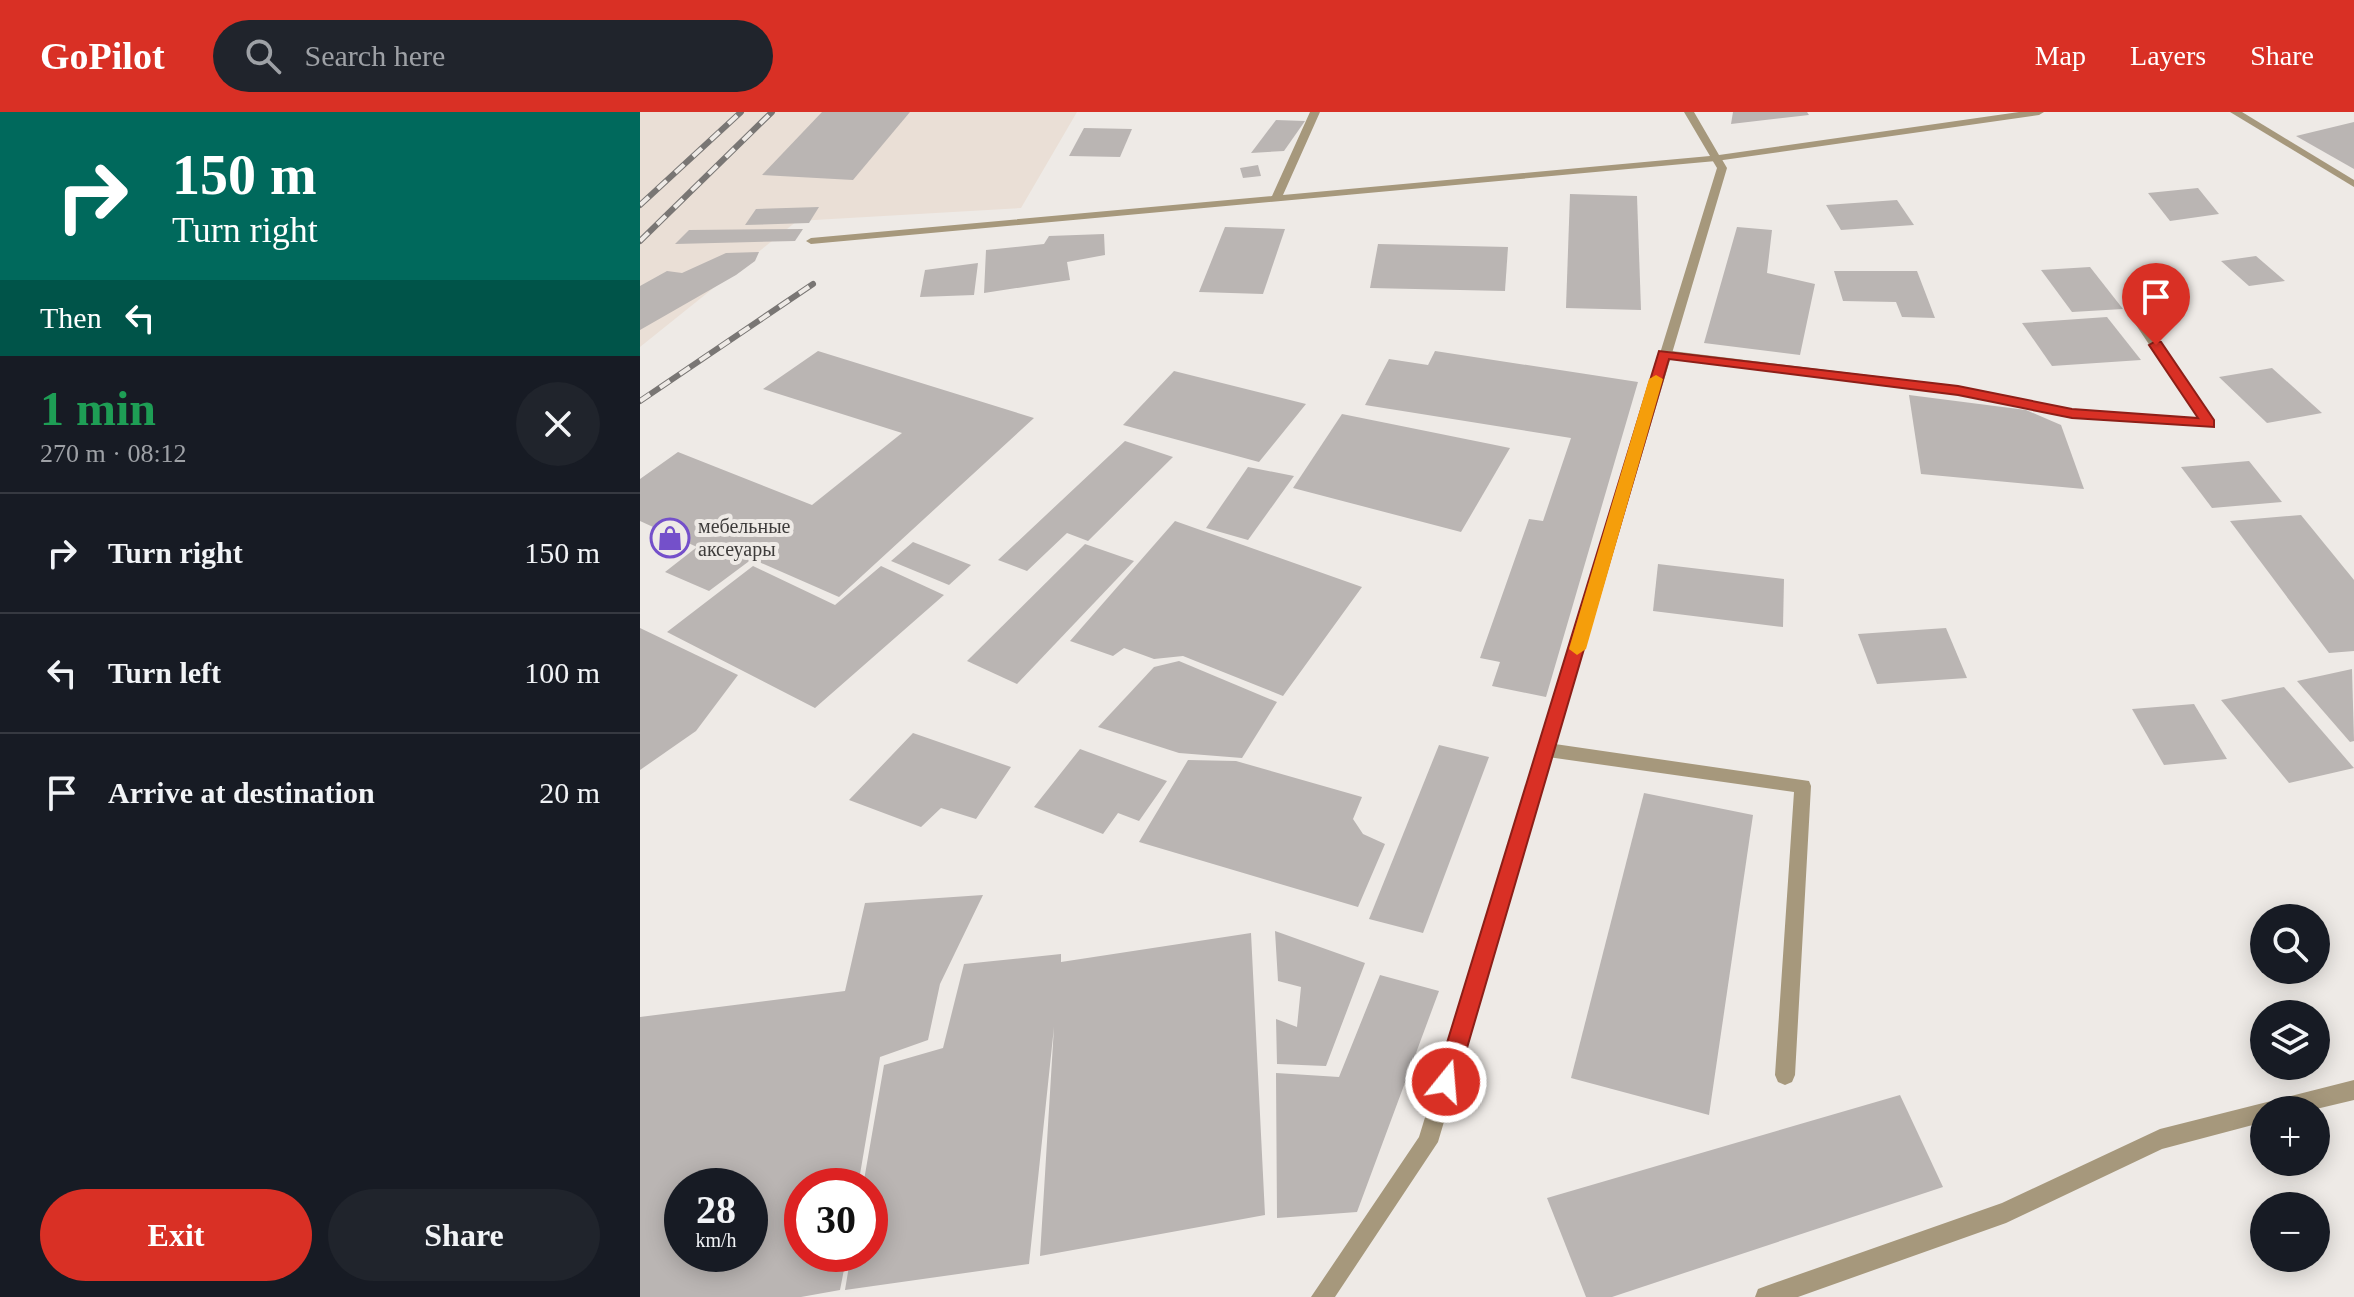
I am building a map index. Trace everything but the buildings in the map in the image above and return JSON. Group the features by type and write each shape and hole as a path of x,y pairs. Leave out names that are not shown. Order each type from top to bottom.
{"street":[{"path":"1276,198 1315,112"},
{"path":"1322,1297 1428,1142 1722,168 1689,112"},
{"path":"811,241 1716,158 2039,112"},
{"path":"2235,112 2354,184"},
{"path":"1664,354 1958,390 2072,414 2209,424 2138,319"},
{"path":"1548,750 1803,786 1785,1075"},
{"path":"2329,1096 2354,1090"},
{"path":"1766,1297 2006,1212 2160,1139 2250,1116"}],"shaded area":[{"path":"640,112 1077,112 1021,208 797,221 640,347"}],"railway":[{"path":"640,205 741,112"},
{"path":"640,241 772,112"},
{"path":"640,401 813,284"}],"slow traffic":[{"path":"1577,649 1656,379"}],"place":[{"name":"мебельные аксеуары","path":"670,538"}],"route":[{"path":"1446,1082 1548,750 1664,354 1958,390 2072,414 2209,424 2156,345"}]}
